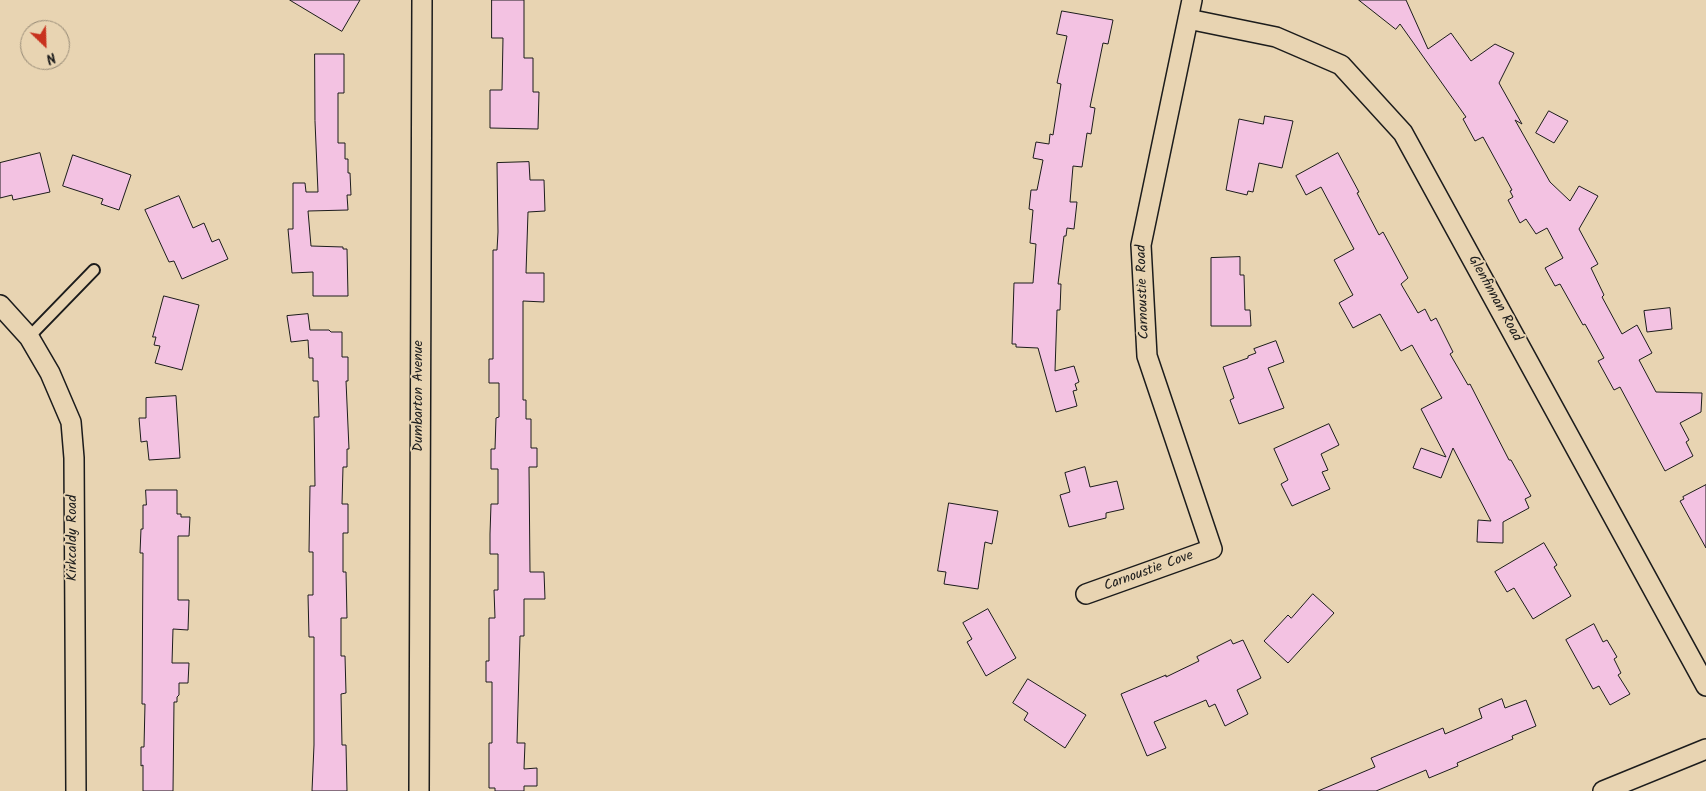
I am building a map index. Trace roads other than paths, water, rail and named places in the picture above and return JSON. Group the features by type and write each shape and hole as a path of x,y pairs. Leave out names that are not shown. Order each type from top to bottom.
{"street":[{"name":"Dumbarton Avenue","path":"419,791 422,0"},
{"name":"Carnoustie Road","path":"1192,0 1141,245 1147,356 1212,549"},
{"name":"Glenfinnan Road","path":"1188,19 1276,37 1341,65 1403,133 1706,686"},
{"name":"Kirkcaldy Road","path":"0,305 29,337 50,373 70,422 74,458 76,791"},
{"name":"Carnoustie Cove","path":"1086,594 1212,549"},
{"path":"1603,791 1706,749"}],"lane":[{"path":"29,337 94,270"}]}
